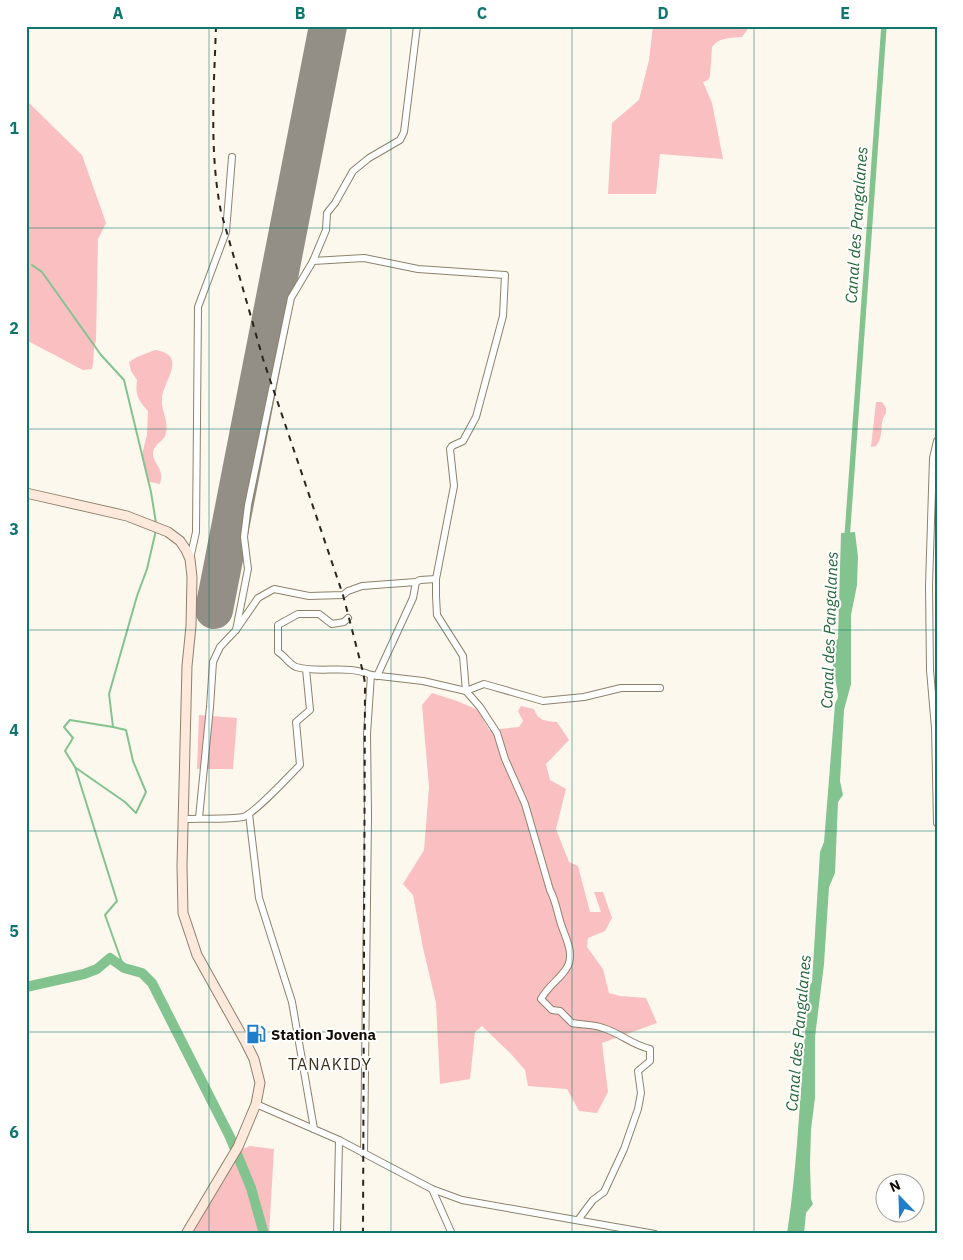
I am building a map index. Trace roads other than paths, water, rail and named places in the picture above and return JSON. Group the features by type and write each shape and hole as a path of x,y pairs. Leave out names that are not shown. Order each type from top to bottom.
{"main road":[{"path":"26,494 127,516 148,524 168,532 180,541 190,559 192,577 191,626 186,676 182,866 183,913 197,955 254,1059 260,1083 256,1104 238,1147 186,1234"}],"street":[{"path":"236,630 248,569 244,537 246,521 291,298 313,261 326,230 327,212 335,203 353,171 369,158 400,140 404,132 416,26"},
{"path":"190,559 196,532 198,307 226,232 232,157"},
{"path":"313,261 364,258 418,269 505,275 503,316 476,417 463,442 452,446 450,449 454,486 436,579 437,615 463,656 466,691 480,707 497,733 505,759 526,804 550,890 555,898 561,924 568,941 568,967 547,989 541,999 552,1010 560,1011 572,1023 601,1027 616,1033 634,1044 650,1049 650,1061 638,1071 641,1094 638,1109 624,1149 604,1192 593,1200 578,1220"},
{"path":"937,441 933,458 929,586 930,670 935,728 937,823"},
{"path":"199,818 213,662 220,647 236,630 258,598 274,590 309,596 343,595 362,586 436,579"},
{"path":"364,1154 367,734 374,675 413,598 416,582"},
{"path":"348,618 344,622 332,624 320,614 298,614 278,625 278,652 294,667 322,671 334,668 343,671 363,672 423,681 466,691 484,684 544,701 584,697 622,688 660,688"},
{"path":"184,819 244,817 256,810 271,792 300,765 296,722 310,710 306,669"},
{"path":"249,814 259,898 292,1002 314,1129"},
{"path":"256,1104 339,1140 432,1189 462,1200 655,1234"},
{"path":"337,1234 339,1140"},
{"path":"432,1189 452,1234"}],"waterway":[{"name":"Canal des Pangalanes","path":"847,538 884,26"},
{"path":"32,265 42,272 101,355 124,380 151,492 156,523"},
{"path":"124,968 105,915 117,901 75,767 65,751 73,738 64,727 70,720 113,727 109,694 137,596 147,569 156,530"},
{"path":"76,768 125,802 136,813 146,792 133,761 126,730 113,727"},
{"path":"26,987 84,974 97,969 110,958 124,968 142,973 152,983 230,1137 251,1188 264,1234"}],"railway":[{"path":"216,26 214,143 217,189 221,212 263,359 343,595 365,683 363,1234"}],"place":[{"name":"Station Jovena","path":"256,1034"}],"district":[{"name":"TANAKIDY","path":"330,1064"}]}
